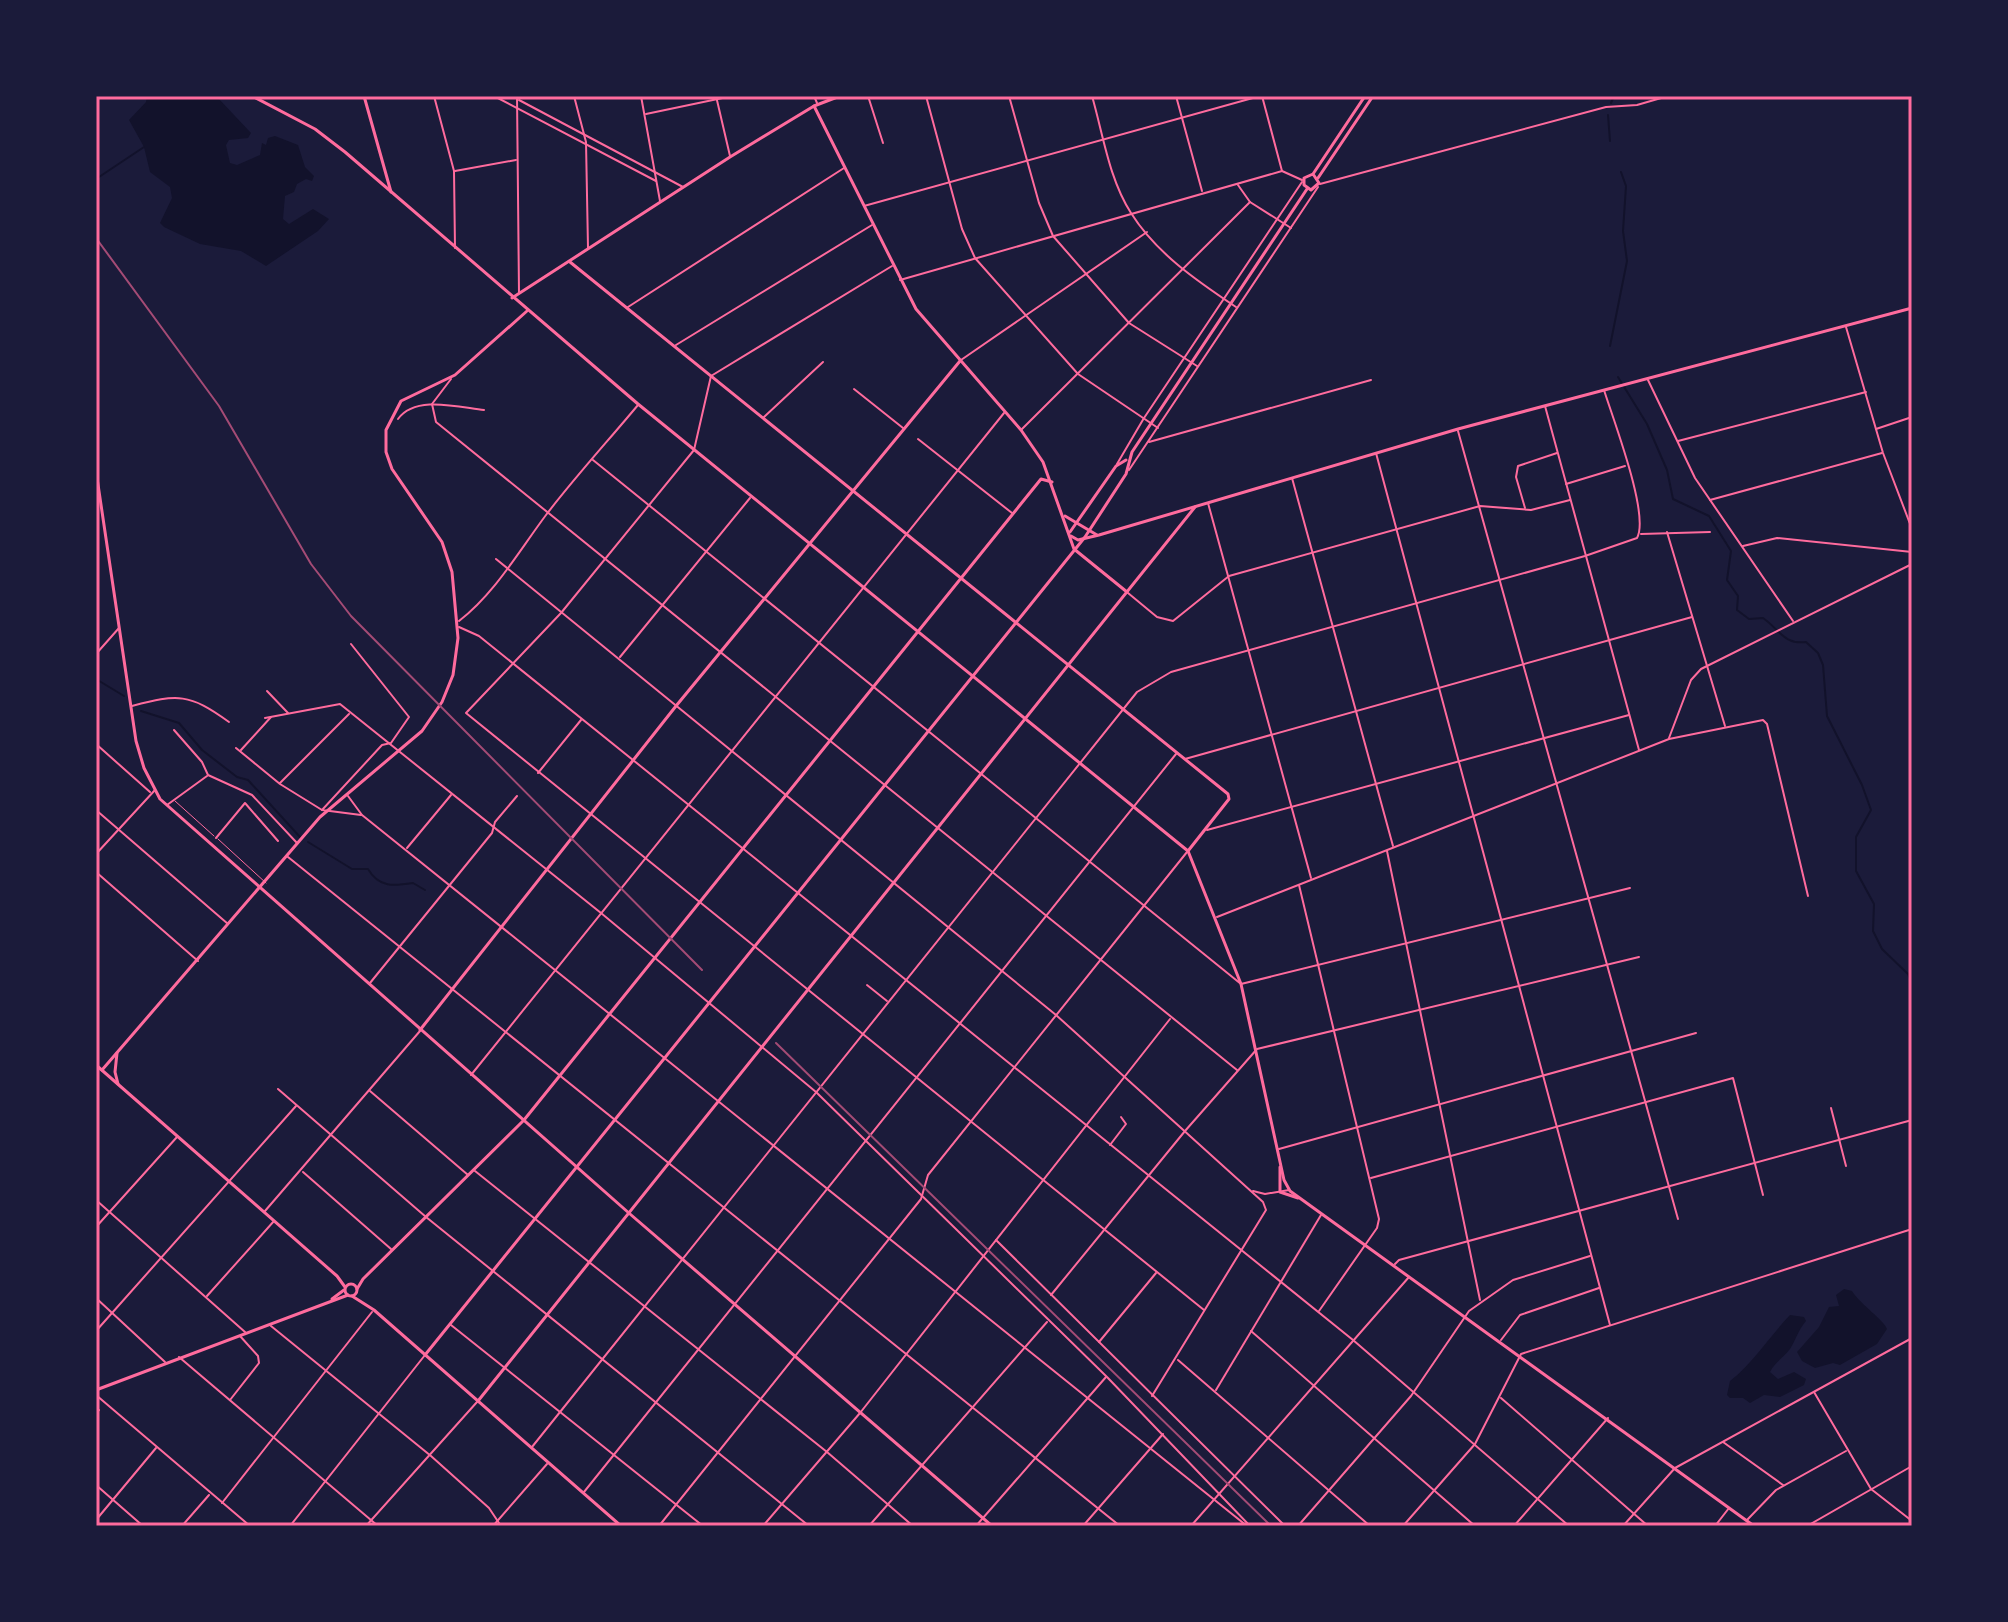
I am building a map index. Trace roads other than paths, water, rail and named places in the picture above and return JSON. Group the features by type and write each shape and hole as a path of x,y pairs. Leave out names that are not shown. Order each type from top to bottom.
{"street":[{"path":"255,97 265,96"},
{"path":"364,96 391,192"},
{"path":"434,96 454,171 455,249"},
{"path":"494,96 656,181"},
{"path":"574,96 586,142 588,249"},
{"path":"641,96 660,203"},
{"path":"645,114 732,96"},
{"path":"814,96 844,168 900,280 924,320 1021,430 1046,468 1074,549 1157,617 1173,621 1229,576 1313,552 1480,506 1526,510 1570,500"},
{"path":"512,298 730,157 816,105 840,96"},
{"path":"868,96 883,143"},
{"path":"926,96 962,229 975,258 1078,374 1158,428"},
{"path":"1009,96 1039,203 1053,236 1129,323 1198,366"},
{"path":"1092,96 1117,185 1131,214 1181,270 1237,307"},
{"path":"1176,96 1203,194"},
{"path":"863,207 1261,96 1282,171"},
{"path":"1071,536 1076,523 1116,466 1119,456 1275,220 1370,96"},
{"path":"290,1526 492,1270 1082,539 1291,228 1318,185 1318,178 1370,96"},
{"path":"1116,466 1127,459 1307,189 1606,107 1668,96"},
{"path":"255,97 324,136 638,404 1188,851 1241,984 1284,1180 1290,1191 1521,1354 1754,1526"},
{"path":"519,294 518,98 684,187"},
{"path":"716,98 730,157"},
{"path":"454,171 518,160"},
{"path":"627,307 844,168"},
{"path":"900,280 1282,171 1303,181 1307,189"},
{"path":"1313,174 1318,178"},
{"path":"1238,184 1250,202 1291,228"},
{"path":"1021,430 1250,202"},
{"path":"675,346 873,225"},
{"path":"264,1212 420,1030 719,652 960,361 1147,231"},
{"path":"570,262 1123,709 1229,799 969,1123 889,1238 659,1526"},
{"path":"893,265 711,376 694,450 561,613 466,713 969,1123 1204,1310"},
{"path":"1071,536 1082,539 1099,535 1458,429 1912,308"},
{"path":"432,404 455,375 527,311"},
{"path":"1846,326 1883,453 1912,529"},
{"path":"763,418 823,362"},
{"path":"324,811 422,731 442,702 453,675 458,627 454,579 445,550 392,469 385,441 391,416 401,401 455,375"},
{"path":"1648,379 1677,442 1709,500 1794,622"},
{"path":"1148,443 1371,380"},
{"path":"854,389 904,429"},
{"path":"1604,390 1637,503 1639,534"},
{"path":"1677,442 1866,392"},
{"path":"432,404 436,422 1237,1070"},
{"path":"398,419 411,407 432,404 484,410"},
{"path":"458,621 472,611 507,570 548,513 638,404"},
{"path":"1545,406 1639,751"},
{"path":"471,1075 1005,412"},
{"path":"1876,429 1912,417"},
{"path":"1458,429 1648,1101 1678,1219"},
{"path":"918,439 1013,514"},
{"path":"1376,453 1610,1325"},
{"path":"1526,510 1516,477 1518,466 1558,453"},
{"path":"1709,500 1883,453"},
{"path":"1126,474 1127,459"},
{"path":"593,460 1241,984"},
{"path":"1566,484 1626,465"},
{"path":"250,1526 156,1448 96,1392 165,1362 350,1296 357,1290 363,1279 524,1120 1013,514 1046,468"},
{"path":"96,471 139,756 153,791"},
{"path":"1110,475 1120,483"},
{"path":"1292,478 1393,847"},
{"path":"1041,479 1052,482"},
{"path":"618,659 751,497"},
{"path":"1208,503 1311,879"},
{"path":"366,1526 506,1368 1195,507"},
{"path":"1065,516 1085,526 1087,532"},
{"path":"1087,532 1099,535"},
{"path":"1667,532 1725,727"},
{"path":"531,1448 1137,692 1161,676 1585,556 1631,542 1639,534 1710,532"},
{"path":"1742,546 1777,538 1912,552"},
{"path":"496,559 1056,1015 1252,1191 1266,1210 1152,1396"},
{"path":"1669,739 1691,680 1707,665 1912,564"},
{"path":"1184,759 1692,617"},
{"path":"96,654 121,627"},
{"path":"458,627 470,630 514,664 1084,1127 1319,1312 1569,1526"},
{"path":"96,1077 382,745 391,743 409,717 351,644"},
{"path":"267,691 289,714"},
{"path":"131,706 177,696 210,708 229,722"},
{"path":"265,718 340,704 710,1002 867,1139 1221,1492 1248,1526"},
{"path":"280,784 351,712"},
{"path":"1206,829 1629,715"},
{"path":"240,751 271,717"},
{"path":"538,773 582,719"},
{"path":"1216,917 1669,739 1763,720 1767,724 1808,896"},
{"path":"174,730 202,762 208,775 252,795 298,844"},
{"path":"96,744 630,1214 992,1526"},
{"path":"236,748 280,784 324,811 362,815"},
{"path":"583,1493 1176,753"},
{"path":"166,805 208,775"},
{"path":"96,854 153,791"},
{"path":"346,795 362,815 1248,1526"},
{"path":"406,849 451,795"},
{"path":"368,984 517,796"},
{"path":"216,838 245,803 278,841"},
{"path":"96,810 229,925"},
{"path":"291,838 298,844"},
{"path":"1387,850 1480,1300"},
{"path":"288,856 1120,1526"},
{"path":"96,872 198,961"},
{"path":"1298,885 1379,1219 1319,1312"},
{"path":"1241,984 1630,888"},
{"path":"1051,1295 1147,1176 1257,1049 1639,957"},
{"path":"867,985 888,1002"},
{"path":"763,1526 860,1413 1171,1018"},
{"path":"1279,1149 1696,1033"},
{"path":"118,1051 115,1067 118,1084"},
{"path":"96,1065 337,1276 352,1284 363,1301"},
{"path":"1371,1178 1733,1078 1763,1195"},
{"path":"278,1089 426,1217 809,1526"},
{"path":"370,1091 469,1176"},
{"path":"96,1331 296,1106"},
{"path":"1831,1108 1846,1166"},
{"path":"1109,1146 1126,1124 1121,1117"},
{"path":"1394,1265 1399,1260 1470,1240 1912,1120"},
{"path":"96,1227 177,1137"},
{"path":"1279,1149 1279,1190 1287,1197 1298,1198"},
{"path":"301,1170 392,1250"},
{"path":"475,1171 761,1398 913,1526"},
{"path":"1252,1191 1269,1194 1279,1190 1290,1191"},
{"path":"96,1200 245,1332"},
{"path":"1216,1391 1321,1215"},
{"path":"206,1297 274,1221"},
{"path":"1403,1526 1475,1444 1521,1354 1912,1229"},
{"path":"995,1240 1285,1526"},
{"path":"1298,1526 1414,1392 1480,1300 1513,1280 1590,1256"},
{"path":"1098,1343 1156,1273"},
{"path":"337,1276 350,1296 374,1310 621,1526"},
{"path":"1191,1526 1410,1276"},
{"path":"329,1301 363,1279"},
{"path":"1501,1340 1525,1312 1599,1288"},
{"path":"96,1298 165,1362"},
{"path":"222,1503 374,1310"},
{"path":"869,1526 1048,1320"},
{"path":"269,1323 431,1456 489,1508 501,1526"},
{"path":"450,1324 703,1526"},
{"path":"1251,1331 1475,1526"},
{"path":"229,1401 259,1363 258,1356 239,1335"},
{"path":"1623,1526 1675,1468 1912,1338"},
{"path":"179,1357 378,1526"},
{"path":"1177,1359 1370,1526"},
{"path":"976,1526 1107,1377"},
{"path":"1813,1391 1871,1489 1912,1521 1908,1526"},
{"path":"1499,1397 1648,1526"},
{"path":"96,1414 99,1410"},
{"path":"1514,1526 1608,1418"},
{"path":"1083,1526 1163,1434"},
{"path":"1722,1442 1783,1486"},
{"path":"96,1520 156,1448"},
{"path":"1747,1521 1767,1497 1847,1450"},
{"path":"493,1526 548,1463"},
{"path":"1807,1526 1912,1466"},
{"path":"96,1485 143,1526"},
{"path":"182,1526 210,1494"},
{"path":"1715,1526 1729,1508"}],"lane":[{"path":"175,801 266,883"}],"waterway":[{"path":"1611,103 1614,96"},
{"path":"1608,115 1610,141"},
{"path":"96,179 144,147"},
{"path":"1610,346 1627,261 1623,231 1626,186 1621,172"},
{"path":"1618,377 1647,424 1667,470 1673,499 1709,516 1731,551 1727,580 1738,596 1737,610 1749,619 1763,618 1787,639 1806,642 1818,653 1823,665 1827,716 1862,785 1871,810 1856,837 1856,871 1874,904 1873,931 1882,949 1908,974 1912,984"},
{"path":"96,679 124,696"},
{"path":"141,711 179,723 202,750 237,777 248,780 300,837"},
{"path":"308,842 352,869 368,869 382,883 413,883 425,890"}],"railway":[{"path":"96,238 219,406 311,564 351,616 702,970"},
{"path":"776,1043 1271,1526"}]}
